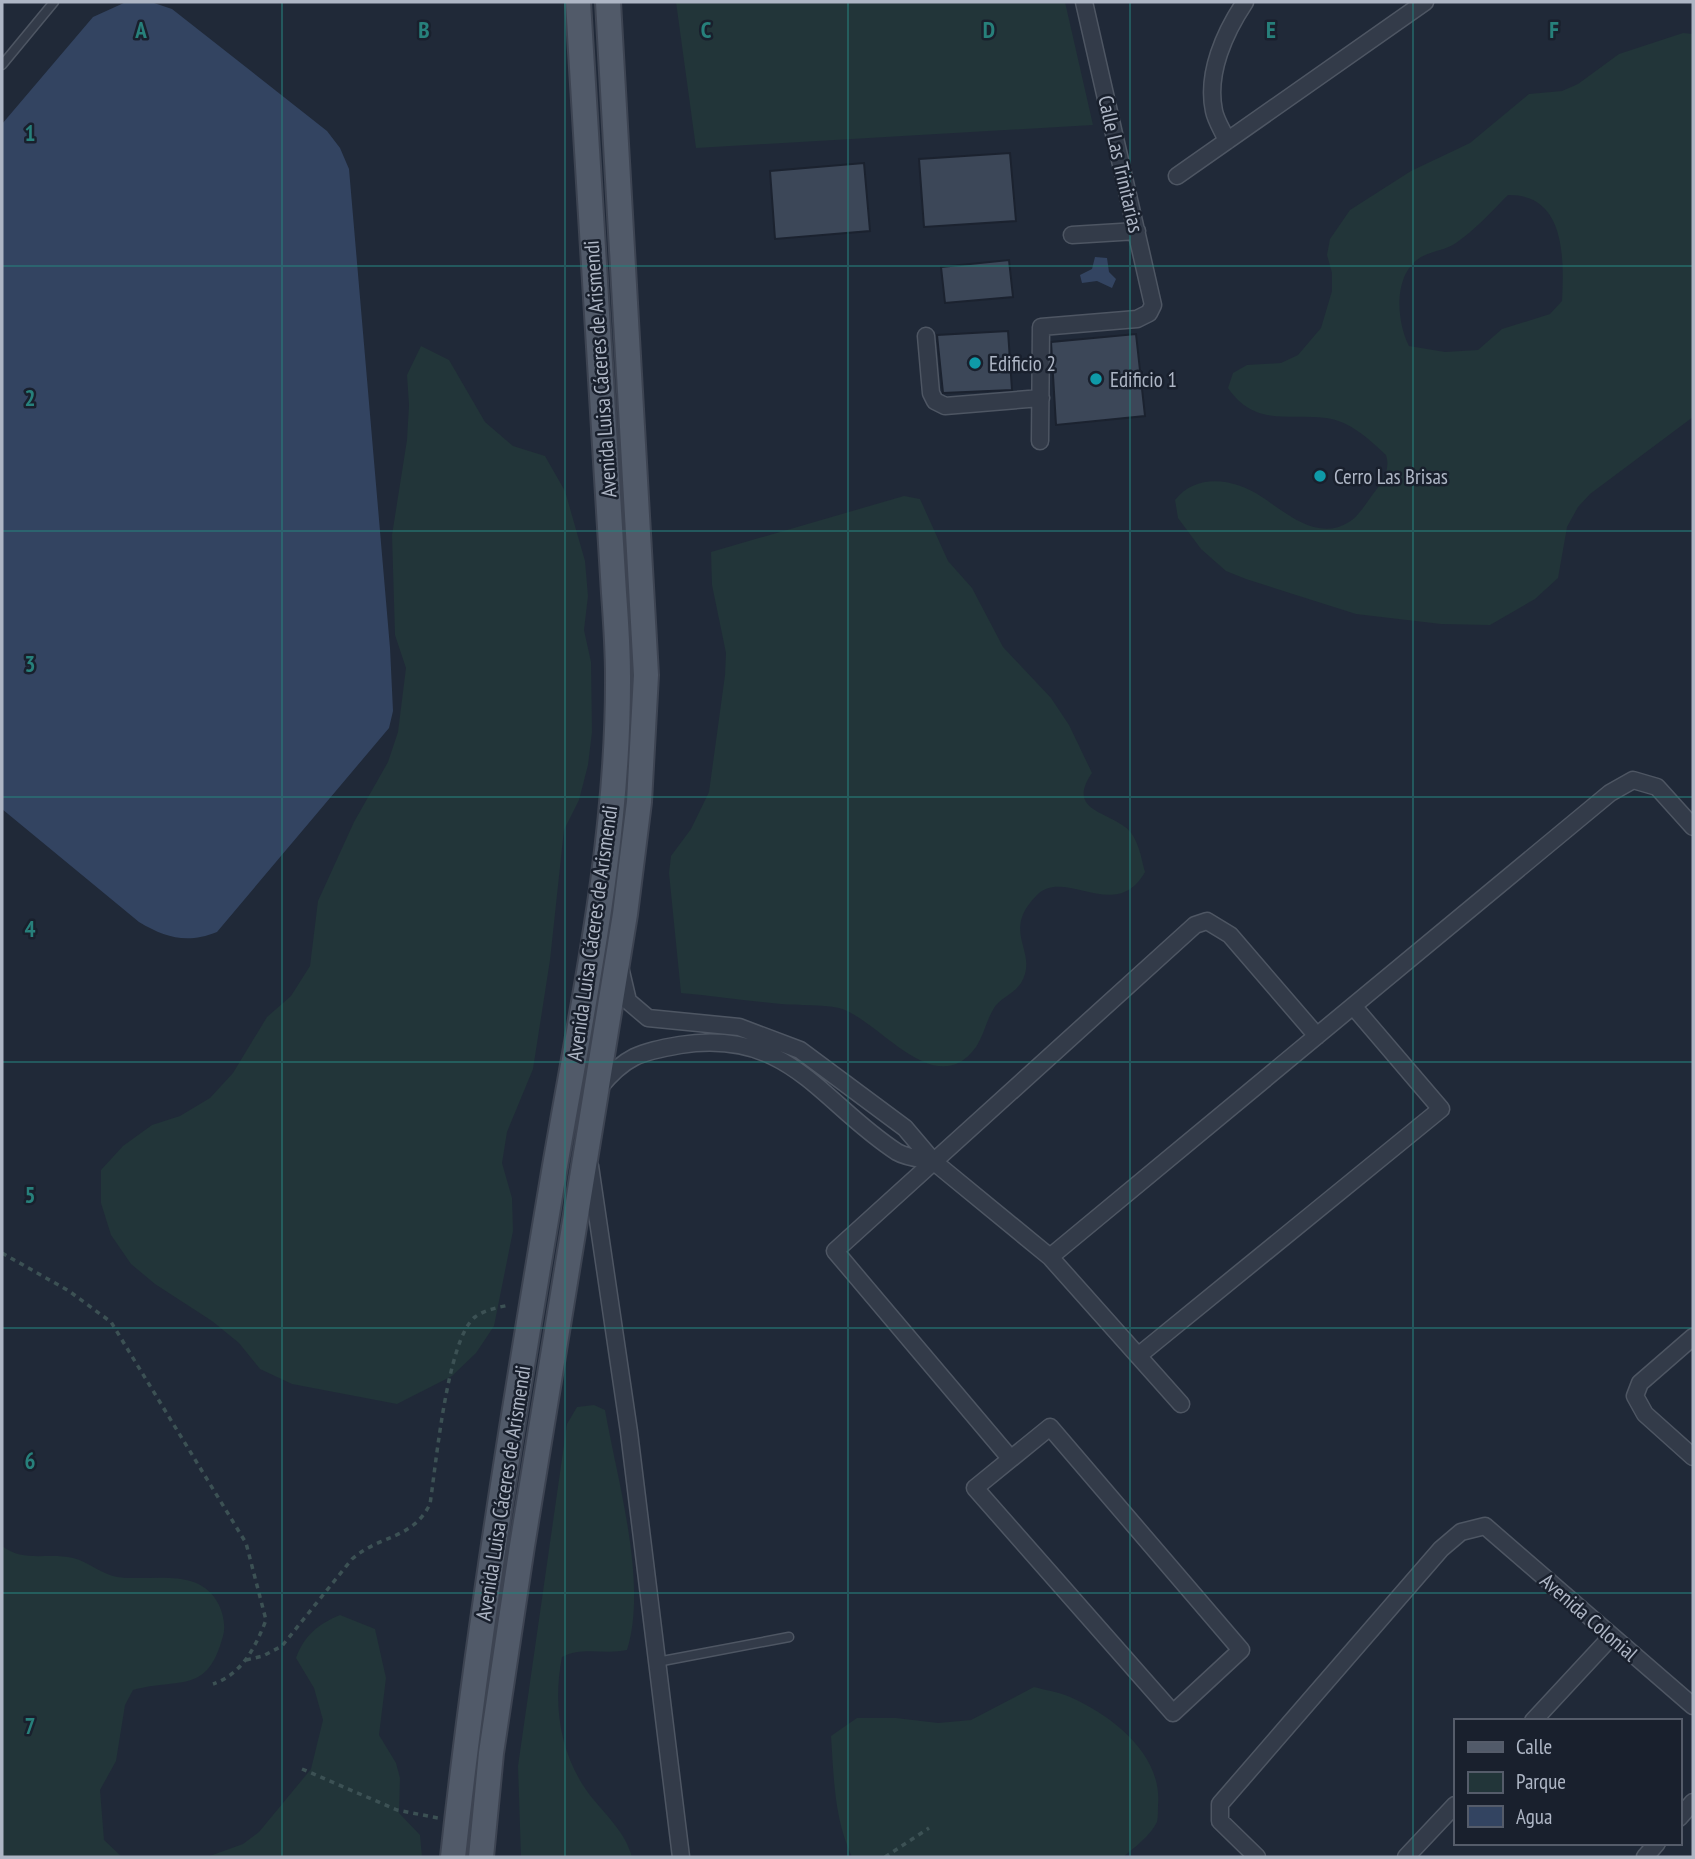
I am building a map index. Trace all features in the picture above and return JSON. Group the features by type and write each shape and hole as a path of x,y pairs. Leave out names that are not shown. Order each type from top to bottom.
{"main road":[{"path":"568,2 583,92"},
{"name":"Avenida Luisa Cáceres de Arismendi","path":"453,1857 464,1750 533,1301 598,910 617,730 618,675 614,593 578,2"},
{"name":"Avenida Luisa Cáceres de Arismendi","path":"481,1857 491,1753 522,1546 618,958 639,802 646,675 608,2"}],"street":[{"name":"Calle Las Trinitarias","path":"1041,398 1041,327 1137,319 1149,313 1153,305 1084,2"},
{"path":"1227,141 1214,111 1213,79 1227,29 1245,2"},
{"path":"1177,176 1425,2"},
{"path":"1072,234 1136,231"},
{"path":"926,336 931,393 935,401 945,406 1041,398 1040,441"},
{"path":"1050,1257 1610,793 1633,779 1657,787 1693,827"},
{"path":"1010,1458 835,1251 1195,925 1207,920 1230,935 1317,1036"},
{"path":"618,958 628,1001 648,1018 739,1027 793,1065 899,1153 933,1161"},
{"path":"1138,1356 1441,1109 1353,1006"},
{"path":"596,1092 618,1065 643,1051 694,1043 800,1050 905,1128 933,1161 1050,1257 1181,1404"},
{"path":"870,1129 884,1112"},
{"path":"586,1147 601,1230 681,1857"},
{"path":"1693,1337 1640,1383 1635,1396 1645,1414 1693,1457"},
{"path":"1050,1427 1241,1650 1173,1713 975,1488 1010,1458 1050,1427"},
{"name":"Avenida Colonial","path":"1257,1857 1220,1821 1220,1804 1225,1795 1441,1549 1461,1532 1485,1526 1693,1706"},
{"path":"1535,1719 1611,1637"},
{"path":"1681,1816 1693,1802"},
{"path":"1406,1857 1454,1806"}],"lane":[{"path":"2,65 54,2"},
{"path":"657,1662 789,1637"}],"path":[{"path":"2,1253 95,1309 111,1322 129,1347 155,1396 246,1543 266,1620 246,1660 228,1679 213,1684"},
{"path":"246,1660 263,1656 282,1646 346,1566 366,1547 404,1534 421,1521 430,1504 454,1356 464,1331 475,1317 494,1308 533,1301"},
{"path":"302,1769 397,1810 457,1822"},
{"path":"885,1857 929,1828"}],"green space":[{"path":"676,2 1065,2 1093,125 696,148"},
{"path":"1683,33 1693,34 1693,417 1590,494 1578,507 1567,527 1558,578 1535,599 1490,625 1441,624 1356,614 1226,571 1201,549 1178,518 1175,500 1194,485 1216,481 1240,486 1303,523 1326,529 1352,520 1385,476 1386,455 1351,427 1326,418 1272,416 1261,413 1238,400 1228,388 1233,373 1247,365 1281,363 1298,355 1321,328 1332,291 1332,273 1327,255 1330,239 1350,210 1411,171 1470,143 1529,94 1562,91 1578,84 1619,54","holes":["1508,195 1527,198 1541,205 1551,217 1557,232 1563,267 1562,301 1550,314 1502,329 1478,350 1445,352 1409,346 1401,324 1400,298 1405,274 1412,265 1421,257 1456,243"]},
{"path":"421,346 449,360 485,422 513,446 545,456 565,491 585,561 588,596 584,630 591,662 592,732 588,765 579,800 564,830 550,960 533,1069 507,1132 502,1163 512,1198 513,1231 494,1326 476,1353 452,1376 397,1404 292,1384 260,1369 239,1343 212,1321 155,1284 131,1264 111,1235 101,1203 101,1170 123,1146 152,1125 180,1116 210,1098 233,1073 267,1017 291,996 310,966 318,901 354,822 388,762 398,732 406,668 395,635 392,535 407,440 407,375"},
{"path":"904,496 920,499 948,561 972,588 1003,647 1051,698 1069,725 1092,773 1085,785 1086,802 1091,808 1129,831 1138,847 1145,872 1133,887 1120,894 1105,895 1062,887 1048,888 1037,895 1026,908 1021,920 1026,972 1021,983 994,1008 976,1047 960,1062 943,1066 925,1062 907,1053 854,1015 839,1008 681,993 669,873 671,856 691,829 709,792 725,675 726,653 712,585 711,552"},
{"path":"594,1405 605,1410 623,1499 632,1563 633,1623 627,1650 586,1651 562,1657 559,1714 566,1750 573,1767 582,1784 621,1833 632,1857 521,1857 518,1766 567,1424 577,1407"},
{"path":"2,1546 28,1556 73,1558 117,1577 188,1580 211,1593 219,1605 224,1620 224,1632 217,1655 209,1668 190,1680 133,1690 125,1705 116,1761 100,1790 104,1840 122,1857 2,1857"},
{"path":"340,1615 375,1629 386,1678 379,1735 396,1763 400,1778 399,1813 420,1835 422,1857 207,1857 243,1844 259,1832 311,1769 323,1720 314,1688 296,1658 303,1643 313,1632"},
{"path":"1034,1687 1066,1695 1103,1715 1118,1726 1144,1754 1157,1787 1158,1812 1157,1822 1142,1841 1123,1857 852,1857 838,1813 831,1736 857,1718 896,1718 938,1723 971,1720"}],"water":[{"path":"126,2 151,2 172,9 327,131 340,148 349,169 390,648 393,711 389,728 217,932 196,938 168,935 139,922 2,809 2,124 93,17"},
{"path":"1095,257 1107,258 1109,272 1116,279 1112,288 1097,281 1082,283 1080,275 1092,269"}],"building":[{"path":"1010,153 1016,221 924,227 919,159"},
{"path":"864,163 870,231 775,239 770,171"},
{"path":"1009,260 1013,297 945,303 941,267"},
{"name":"Edificio 2","path":"1008,331 1012,390 943,393 937,335"},
{"name":"Edificio 1","path":"1136,334 1145,416 1056,425 1051,342"}],"place":[{"name":"Edificio 2","path":"975,363"},
{"name":"Edificio 1","path":"1096,379"},
{"name":"Cerro Las Brisas","path":"1320,476"}]}
